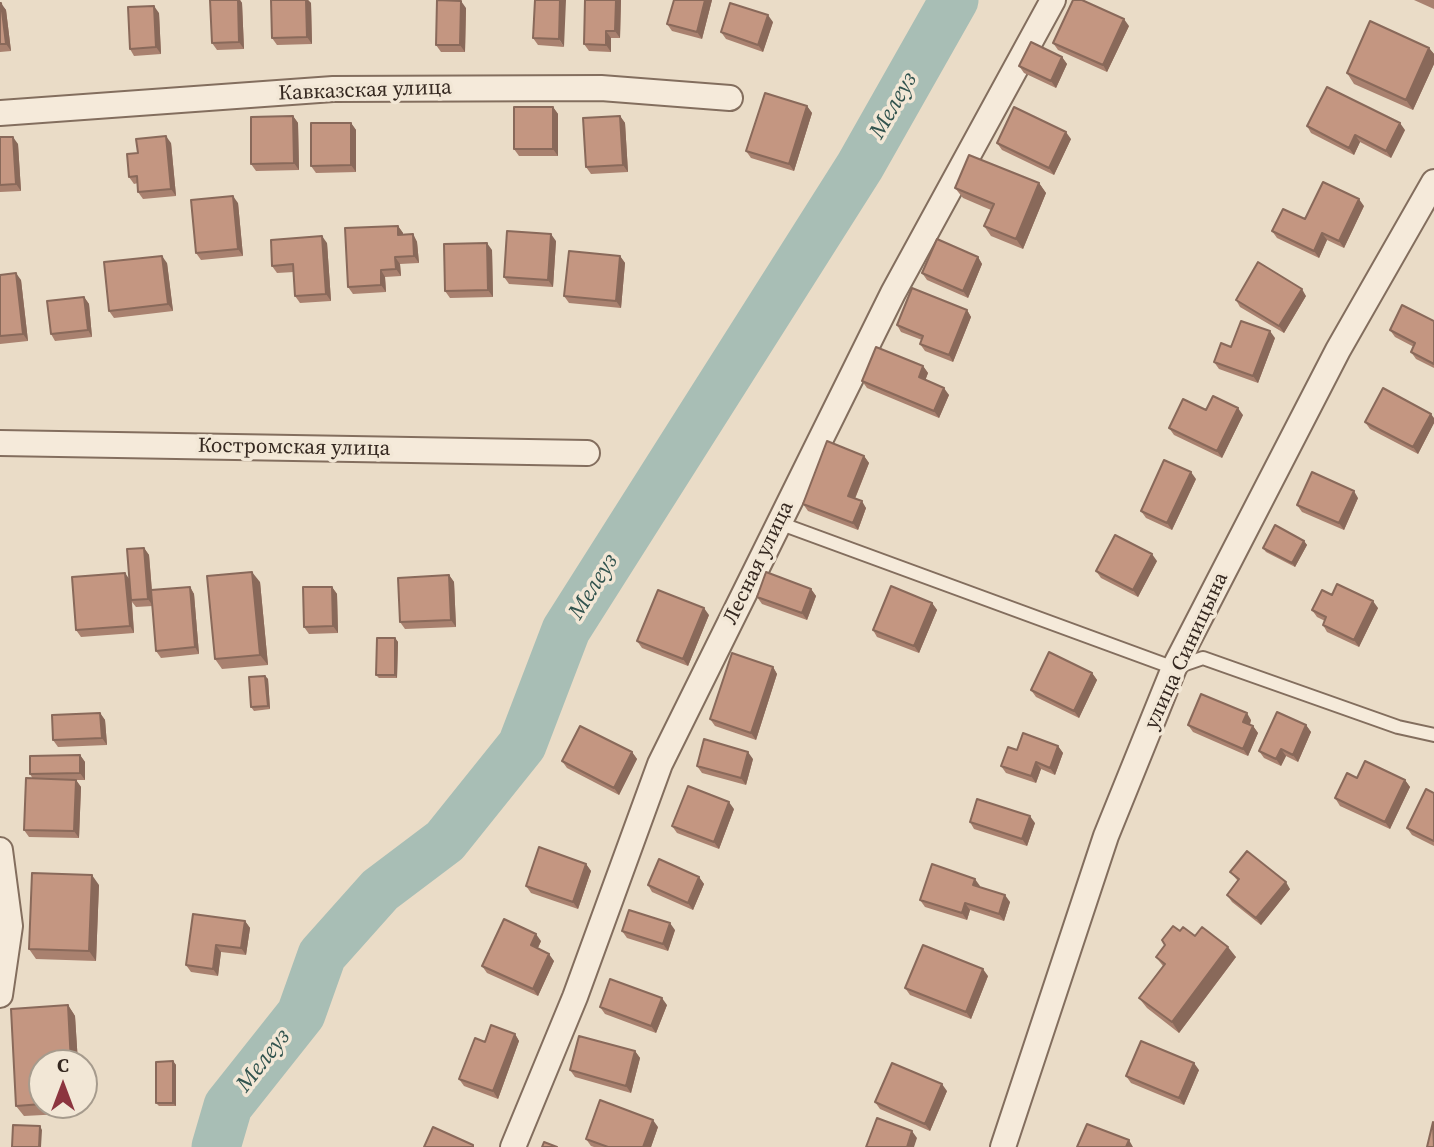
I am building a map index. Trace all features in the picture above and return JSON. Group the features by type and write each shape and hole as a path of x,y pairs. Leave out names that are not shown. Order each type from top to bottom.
{"street":[{"name":"Лесная улица","path":"513,1147 575,997 660,764 893,293 1053,0"},
{"name":"Кавказская улица","path":"0,113 334,89 601,88 730,98"},
{"name":"улица Синицына","path":"1003,1147 1105,836 1174,668 1338,350 1434,182"},
{"name":"Костромская улица","path":"0,443 587,453"},
{"path":"0,850 10,926 0,995"}],"lane":[{"path":"779,523 1174,668 1203,658 1398,727 1434,735"}],"building":[{"path":"210,0 238,0 239,42 212,43"},
{"path":"271,0 306,0 307,37 272,38"},
{"path":"437,0 461,1 460,45 436,45"},
{"path":"535,0 560,0 559,39 533,38"},
{"path":"585,0 616,0 615,31 606,31 606,45 584,44"},
{"path":"674,0 705,0 697,32 667,24"},
{"path":"1073,0 1082,0 1124,19 1103,65 1053,43"},
{"path":"1,3 6,44 0,44"},
{"path":"730,3 768,15 758,45 721,32"},
{"path":"154,6 156,47 130,49 128,7"},
{"path":"1370,21 1429,48 1406,100 1347,73"},
{"path":"1031,42 1062,57 1051,81 1019,66"},
{"path":"1327,87 1400,123 1386,151 1355,135 1349,148 1307,126"},
{"path":"765,93 807,106 789,164 746,151"},
{"path":"514,107 553,107 553,149 514,149"},
{"path":"1014,107 1066,132 1049,168 997,143"},
{"path":"293,116 294,163 251,164 251,117"},
{"path":"620,116 623,165 586,167 583,118"},
{"path":"311,123 351,123 351,165 311,166"},
{"path":"166,136 171,189 138,192 137,176 129,177 127,154 138,153 136,139"},
{"path":"0,137 13,137 16,184 0,185"},
{"path":"969,155 1039,183 1016,239 984,226 994,204 955,188"},
{"path":"1323,182 1359,199 1339,241 1322,233 1314,251 1272,231 1283,209 1305,219"},
{"path":"233,196 238,249 196,253 191,200"},
{"path":"398,226 398,235 413,234 414,256 395,257 396,269 381,270 381,285 348,287 345,228"},
{"path":"507,231 551,234 548,280 504,277"},
{"path":"322,236 326,294 295,296 293,264 272,266 271,240"},
{"path":"937,239 978,257 963,291 922,273"},
{"path":"487,243 488,290 445,291 444,244"},
{"path":"569,251 620,256 616,301 564,296"},
{"path":"162,256 168,304 109,311 104,262"},
{"path":"1258,262 1302,289 1279,326 1236,300"},
{"path":"16,273 23,334 0,336 0,275"},
{"path":"912,288 967,310 949,355 920,344 923,336 897,325"},
{"path":"84,297 88,330 51,334 47,301"},
{"path":"1402,305 1434,321 1434,364 1411,352 1415,343 1390,330"},
{"path":"1241,321 1270,331 1253,376 1214,362 1221,343 1231,347"},
{"path":"876,347 923,366 919,377 944,388 934,411 862,381"},
{"path":"1383,388 1431,414 1413,447 1365,422"},
{"path":"1213,396 1238,408 1217,451 1169,428 1183,399 1206,410"},
{"path":"827,441 864,456 848,496 862,501 853,523 803,504"},
{"path":"1164,460 1191,472 1167,523 1141,511"},
{"path":"1312,472 1354,491 1339,523 1297,505"},
{"path":"1275,525 1304,541 1292,563 1263,548"},
{"path":"1115,535 1152,554 1133,590 1096,571"},
{"path":"144,548 148,599 131,600 127,549"},
{"path":"252,572 260,655 215,659 207,576"},
{"path":"766,572 811,589 802,613 757,597"},
{"path":"125,573 130,626 76,630 72,577"},
{"path":"449,575 451,620 400,622 398,578"},
{"path":"1337,584 1373,601 1354,640 1323,625 1326,617 1312,610 1322,590 1332,595"},
{"path":"891,586 932,603 914,646 873,630"},
{"path":"190,587 195,647 156,651 151,590"},
{"path":"303,587 332,587 333,626 304,627"},
{"path":"658,590 704,608 683,659 637,641"},
{"path":"377,638 395,638 395,675 376,675"},
{"path":"1049,652 1092,673 1074,711 1031,690"},
{"path":"732,653 773,667 751,733 710,719"},
{"path":"265,676 268,706 251,707 249,677"},
{"path":"1201,694 1247,713 1243,722 1253,726 1243,749 1188,725"},
{"path":"1277,712 1306,725 1293,755 1281,749 1276,759 1259,751"},
{"path":"100,713 102,738 53,740 52,715"},
{"path":"580,726 632,752 614,788 562,761"},
{"path":"1023,733 1058,746 1050,768 1036,762 1031,776 1001,766 1008,747 1017,750"},
{"path":"704,739 748,752 741,778 697,766"},
{"path":"80,755 80,773 30,774 30,756"},
{"path":"1365,761 1405,780 1385,822 1335,798 1347,773 1357,778"},
{"path":"26,778 76,780 74,831 24,830"},
{"path":"688,786 729,802 714,842 672,826"},
{"path":"1426,789 1434,793 1434,841 1407,828"},
{"path":"977,799 1030,816 1022,839 970,822"},
{"path":"539,847 586,864 573,902 526,886"},
{"path":"1247,851 1286,882 1256,918 1227,895 1239,879 1230,872"},
{"path":"659,859 699,877 688,903 648,885"},
{"path":"932,864 975,879 973,885 1005,895 999,914 965,903 962,913 920,900"},
{"path":"32,873 92,875 89,951 29,949"},
{"path":"629,910 670,923 663,944 622,931"},
{"path":"193,914 245,921 241,948 216,945 213,969 186,965"},
{"path":"504,919 536,934 531,945 549,954 533,989 482,966"},
{"path":"1173,926 1180,931 1183,927 1195,936 1202,927 1228,947 1172,1022 1139,998 1165,964 1156,957 1165,945 1162,940"},
{"path":"923,945 983,969 966,1012 905,988"},
{"path":"610,979 662,998 651,1026 600,1007"},
{"path":"68,1005 70,1049 28,1049 28,1105 16,1106 11,1009"},
{"path":"491,1025 515,1034 493,1091 459,1079 475,1038 485,1042"},
{"path":"579,1036 635,1051 626,1086 570,1070"},
{"path":"1141,1041 1194,1063 1179,1098 1126,1076"},
{"path":"173,1061 173,1103 156,1103 156,1062"},
{"path":"892,1063 942,1084 925,1124 875,1102"},
{"path":"600,1100 653,1120 643,1147 608,1147 586,1139"},
{"path":"877,1118 912,1131 907,1147 866,1147"},
{"path":"1433,1122 1434,1147 1427,1147"},
{"path":"1087,1124 1129,1140 1126,1147 1077,1147"},
{"path":"13,1125 40,1126 39,1147 12,1147"},
{"path":"433,1127 473,1145 473,1147 424,1147"},
{"path":"544,1142 557,1147 542,1147"}],"waterway":[{"name":"Мелеуз","path":"216,1147 228,1106 301,1014 322,955 380,890 445,841 522,745 566,630 860,166 954,0"}]}
